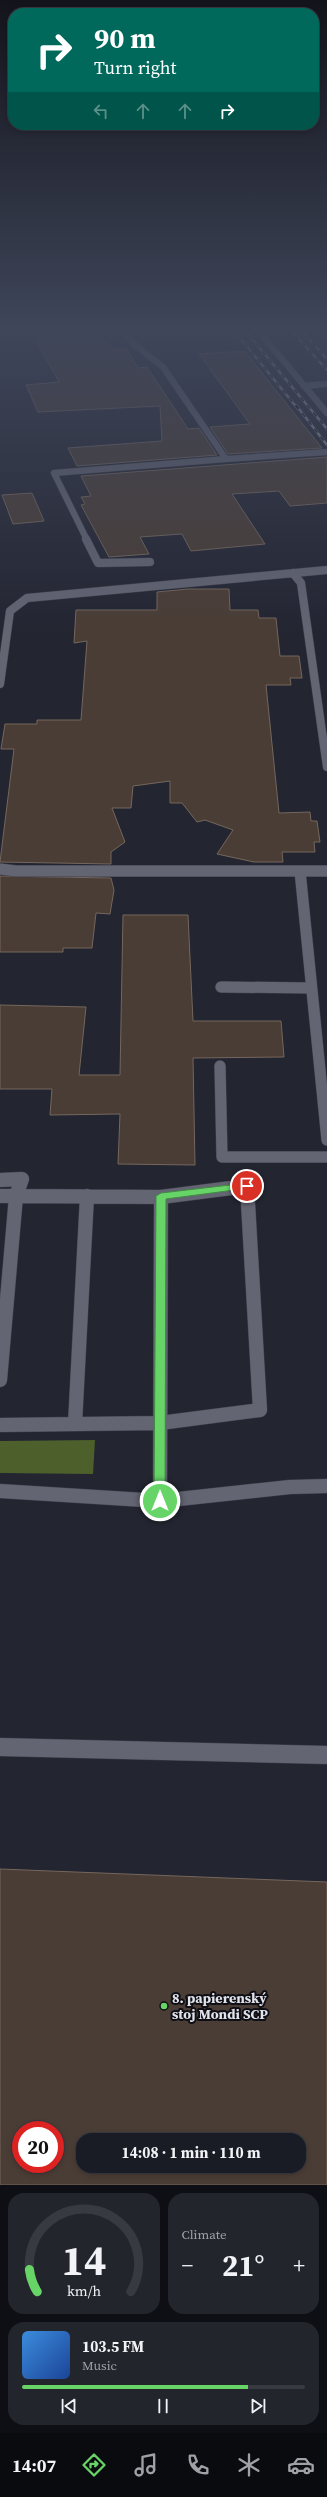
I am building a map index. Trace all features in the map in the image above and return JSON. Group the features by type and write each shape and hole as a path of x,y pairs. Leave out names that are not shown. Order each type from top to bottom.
{"lane":[{"path":"206,430 226,459"},
{"path":"150,562 98,563 54,473 327,452"},
{"path":"0,684 10,611 27,598 327,570"},
{"path":"293,573 301,583 327,767"},
{"path":"0,869 16,871 327,871"},
{"path":"300,871 327,1140"},
{"path":"221,987 312,988"},
{"path":"220,1066 222,1157 327,1157"},
{"path":"0,1180 22,1179 16,1196 0,1380"},
{"path":"0,1196 161,1196 247,1186 260,1410 160,1423 0,1425"},
{"path":"75,1424 87,1196"},
{"path":"160,1501 161,1196"},
{"path":"0,1491 160,1501 290,1487 327,1486"},
{"path":"0,1747 327,1755"}],"green space":[{"path":"95,1440 93,1474 0,1473 0,1441"}],"building":[{"path":"161,430 200,430 217,455 77,466 68,448 162,441"},
{"path":"212,430 308,430 322,448 228,454"},
{"path":"327,457 327,503 290,506 279,491 232,494 265,544 191,551 182,534 140,537 149,554 109,557 81,505 85,504 81,497 91,496 81,476"},
{"path":"32,493 44,521 13,524 2,495"},
{"path":"188,589 229,589 230,610 258,610 259,618 276,618 280,656 299,656 302,678 290,678 291,685 266,685 279,813 310,812 311,821 317,821 320,842 314,842 315,852 282,852 283,862 254,862 217,854 233,830 205,820 197,822 182,803 170,803 170,781 133,786 131,808 112,808 125,842 111,852 111,864 0,862 14,749 1,749 5,724 37,724 37,720 81,720 87,641 74,643 76,610 157,610 157,592"},
{"path":"0,876 111,878 114,890 110,914 96,913 92,948 63,948 63,952 0,952"},
{"path":"123,915 188,915 193,1021 281,1021 284,1057 193,1058 195,1165 118,1164 120,1114 50,1115 52,1089 0,1089 0,1005 86,1007 79,1075 120,1075"},
{"name":"8. papierenský stoj Mondi SCP","path":"0,1869 327,1882 327,2185 0,2185"}],"railway":[{"path":"315,430 327,445"}],"place":[{"name":"8. papierenský stoj Mondi SCP","path":"164,2006"}],"route":[{"path":"160,1501 161,1196 247,1186"}]}
